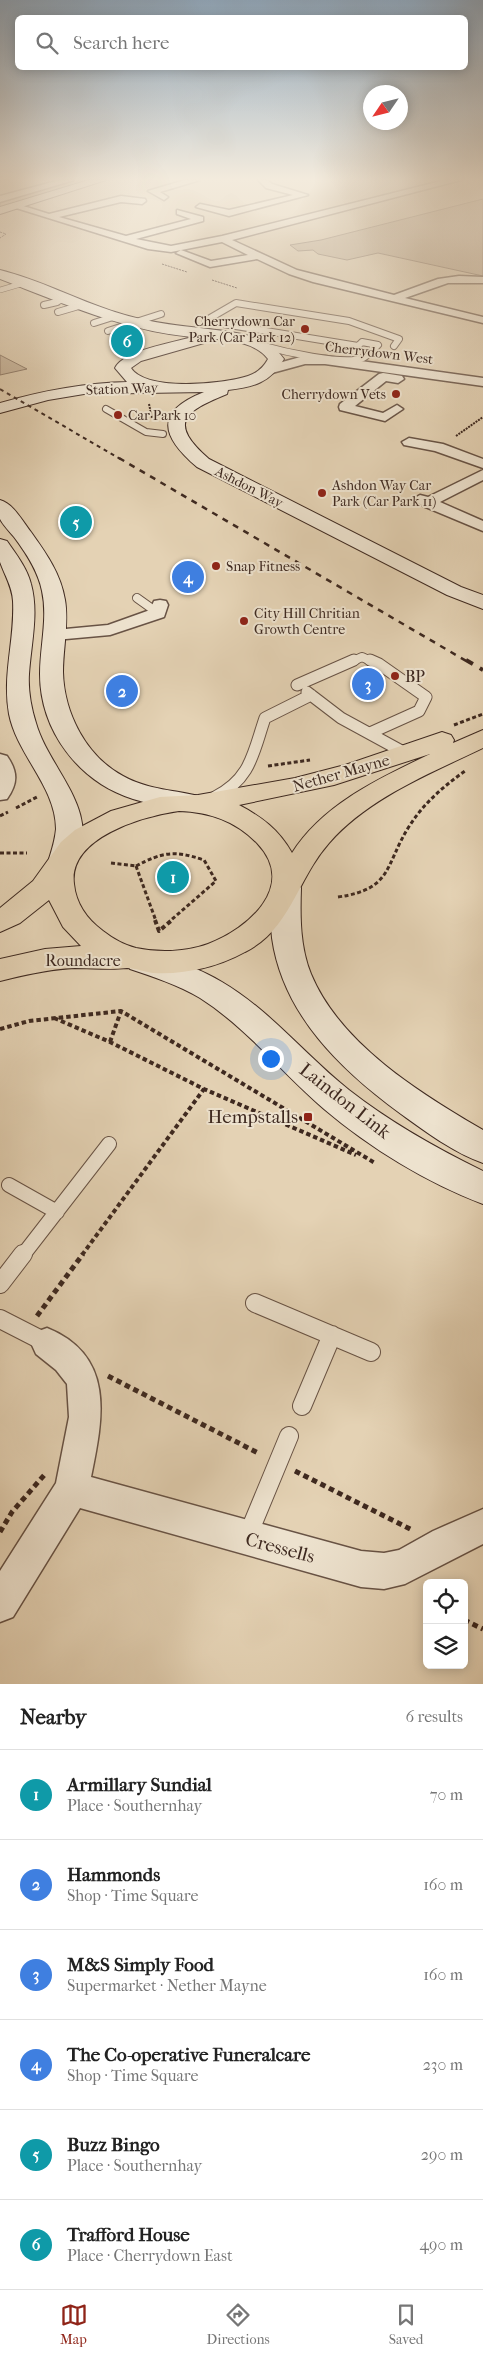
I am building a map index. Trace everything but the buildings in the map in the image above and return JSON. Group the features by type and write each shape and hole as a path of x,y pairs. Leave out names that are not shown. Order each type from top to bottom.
{"main road":[{"name":"Nether Mayne","path":"63,859 85,836 114,819 161,806 254,795 366,768 407,754 483,723"},
{"name":"Nether Mayne","path":"137,960 164,962 195,958 241,942 254,934 272,916 294,872 310,848 319,837 349,811 391,784 483,738"},
{"path":"195,803 228,812 259,829 277,847 283,857 286,867 287,888"},
{"path":"0,921 30,902 44,888 63,859"},
{"path":"63,859 59,878 61,891 72,919 79,928 104,946 137,960"},
{"name":"Roundacre","path":"0,970 39,960 63,957 137,960"}],"street":[{"path":"196,259 210,264 242,259"},
{"path":"263,259 317,280 483,320"},
{"path":"0,274 136,323 168,330 232,338 260,345 273,353 276,359 272,369 262,376 246,382"},
{"path":"395,299 441,280 456,278 483,280"},
{"path":"203,463 174,447 160,410 148,386 124,372 125,364 136,358 192,341 232,338"},
{"name":"Cherrydown West","path":"272,369 295,362 320,360 401,375 483,382"},
{"path":"397,409 385,417 345,407 384,377 401,375 427,385"},
{"name":"Station Way","path":"0,408 75,390 129,387 150,393 160,410 215,386 246,382"},
{"name":"Ashdon Way","path":"246,382 199,400 186,407 178,416 175,423 178,438 190,453 203,463 417,572 483,603"},
{"path":"409,442 432,446 483,464"},
{"path":"483,474 424,501 483,526"},
{"path":"0,506 48,576 55,602 55,635 52,666 55,698 68,736 86,762 112,781 152,797 195,803"},
{"path":"0,545 14,568 23,598 23,624 16,670 16,689 26,731 67,813 68,841 63,859"},
{"name":"Ashdon Way","path":"417,572 483,593"},
{"path":"26,731 28,690 36,646 40,641 55,635 110,630 164,611"},
{"path":"0,794 7,781 3,766"},
{"path":"287,888 287,939 292,962 313,1008 334,1036 390,1088 427,1115 483,1148"},
{"name":"Laindon Link","path":"137,960 166,969 211,990 256,1025 337,1100 373,1127 416,1153 483,1188"},
{"path":"0,1604 61,1479 86,1409 86,1393 76,1368 42,1327"},
{"name":"Cressells","path":"61,1479 246,1539 361,1569 384,1571 405,1566 445,1543 483,1526"}],"lane":[{"path":"0,285 21,282"},
{"path":"0,290 21,282"},
{"path":"44,305 67,299"},
{"path":"260,345 294,354 356,360 364,358 378,345 362,342 358,346 204,321 236,303 349,322 399,339 394,346"},
{"path":"58,312 82,305"},
{"path":"108,331 161,314"},
{"path":"94,322 116,316"},
{"path":"106,409 142,430 160,410"},
{"path":"137,598 164,611"},
{"path":"370,733 419,711 426,697 379,664 362,657 297,685 341,718 407,754"},
{"path":"195,803 220,795 242,780 251,766 265,718 311,695"},
{"path":"0,1284 109,1144"},
{"path":"10,1185 57,1212"},
{"path":"255,1303 371,1352"},
{"path":"0,1319 42,1327"},
{"path":"302,1406 332,1334"},
{"path":"246,1539 289,1436"}],"path":[{"path":"432,446 461,434 483,417"},
{"path":"338,897 366,891 379,882 405,833 427,803 440,790 471,768"},
{"path":"0,852 27,853"},
{"path":"111,863 136,866 162,852 185,853 204,860 216,881 159,931 136,866"},
{"path":"110,1042 121,1010"},
{"path":"0,1029 10,1025 51,1017 95,1016 121,1010 370,1161"},
{"path":"51,1017 110,1042 204,1089 378,1165"},
{"path":"29,1314 42,1327 204,1089"},
{"path":"101,1372 416,1532"},
{"path":"0,1532 12,1512 61,1479"},
{"path":"468,1622 483,1629"}],"shaded area":[{"path":"404,259 483,259 483,276"},
{"path":"0,355 27,369 0,375"}],"railway":[{"path":"0,389 122,460"},
{"path":"119,458 468,662"},
{"path":"466,660 483,670"}],"place":[{"name":"Cherrydown Car Park (Car Park 12)","path":"305,329"},
{"name":"Trafford House","path":"127,341"},
{"name":"Cherrydown Vets","path":"396,394"},
{"name":"Car Park 10","path":"118,415"},
{"name":"Ashdon Way Car Park (Car Park 11)","path":"322,493"},
{"name":"Buzz Bingo","path":"76,522"},
{"name":"Snap Fitness","path":"216,566"},
{"name":"The Co-operative Funeralcare","path":"188,577"},
{"name":"City Hill Chritian Growth Centre","path":"244,621"},
{"name":"BP","path":"395,676"},
{"name":"M&S Simply Food","path":"368,684"},
{"name":"Hammonds","path":"122,691"},
{"name":"Armillary Sundial","path":"173,877"},
{"name":"Hempstalls","path":"308,1117"}]}
